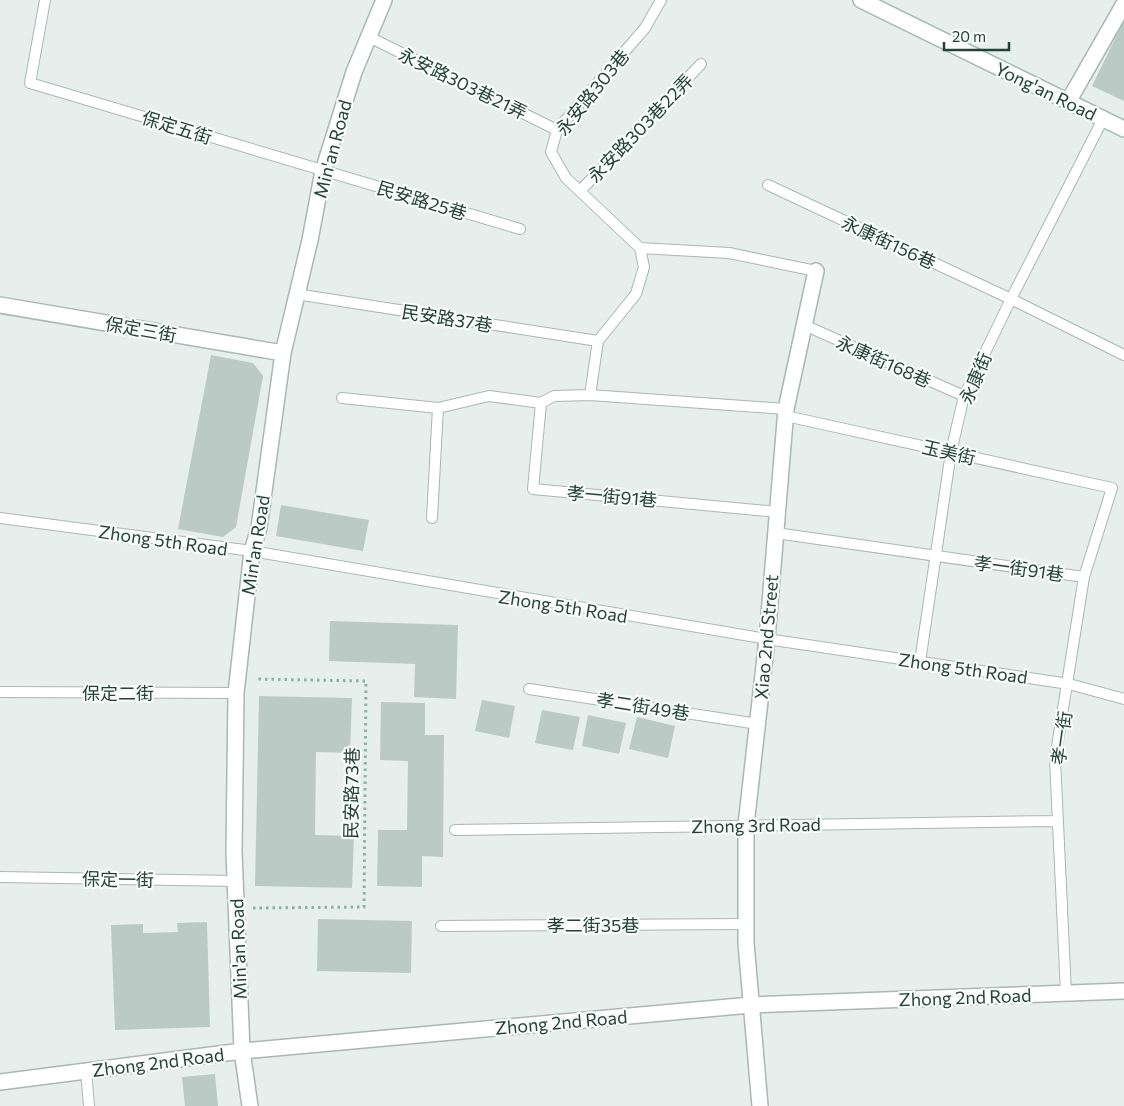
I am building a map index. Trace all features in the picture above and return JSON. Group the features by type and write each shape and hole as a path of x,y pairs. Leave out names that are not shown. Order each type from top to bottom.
{"street":[{"name":"Yong'an Road","path":"861,0 1124,129"},
{"name":"Min'an Road","path":"250,1106 242,1051 235,881 237,686 252,551 259,528 283,352 323,171 354,72 383,1"},
{"path":"1068,102 1124,4"},
{"name":"Xiao 2nd Street","path":"760,1106 746,924 746,825 767,639 786,412 816,271"},
{"name":"保定三街","path":"0,305 283,352"},
{"name":"Zhong 2nd Road","path":"0,1082 242,1051 751,1005 1124,991"}],"lane":[{"name":"保定五街","path":"45,0 30,83 323,171"},
{"name":"永安路303巷","path":"640,248 566,178 550,152 557,130 645,28 661,0"},
{"name":"永安路303巷21弄","path":"369,37 557,130"},
{"name":"永安路303巷22弄","path":"580,191 701,64"},
{"name":"永康街","path":"920,662 950,452 964,396 1103,119"},
{"name":"民安路25巷","path":"323,171 520,229"},
{"name":"永康街156巷","path":"768,185 1011,299 1124,355"},
{"path":"590,395 598,341 636,294 644,267 640,248 729,253 816,271"},
{"name":"民安路37巷","path":"296,294 598,341"},
{"name":"永康街168巷","path":"804,325 964,396"},
{"name":"玉美街","path":"541,403 554,396 590,395 786,412 950,452 1112,488"},
{"path":"342,398 438,408 490,396 541,403"},
{"name":"孝一街91巷","path":"541,403 533,489 778,512"},
{"path":"432,518 438,408"},
{"name":"孝一街","path":"1066,993 1055,759 1069,684 1084,578 1112,488"},
{"name":"Zhong 5th Road","path":"0,518 252,551 767,639 1069,684 1124,699"},
{"name":"孝一街91巷","path":"776,532 1084,578"},
{"name":"保定二街","path":"0,692 237,686"},
{"name":"孝二街49巷","path":"529,689 758,724"},
{"name":"Zhong 3rd Road","path":"456,830 1058,821"},
{"name":"保定一街","path":"0,877 235,881"},
{"name":"孝二街35巷","path":"441,926 746,924"},
{"path":"86,1071 89,1106"}],"path":[{"name":"民安路73巷","path":"237,686 366,681 364,907 237,908"}],"building":[{"path":"1124,20 1124,101 1092,86"},
{"path":"211,355 253,363 263,376 236,527 223,537 178,529"},
{"path":"281,505 369,520 363,551 276,536"},
{"path":"330,621 458,625 456,699 414,697 415,664 329,661"},
{"path":"259,696 352,698 350,753 316,752 315,835 354,836 352,888 255,886"},
{"path":"482,700 515,706 509,738 475,731"},
{"path":"381,702 425,703 425,735 444,735 443,857 422,856 422,887 377,886 378,830 407,830 408,761 380,760"},
{"path":"542,710 580,717 573,750 535,743"},
{"path":"588,715 626,723 619,754 582,746"},
{"path":"637,717 675,726 668,758 629,749"},
{"path":"318,919 412,921 411,973 317,971"},
{"path":"207,922 210,1027 115,1030 111,925 143,924 143,933 178,932 177,923"},
{"path":"215,1074 218,1106 185,1106 182,1077"}]}
